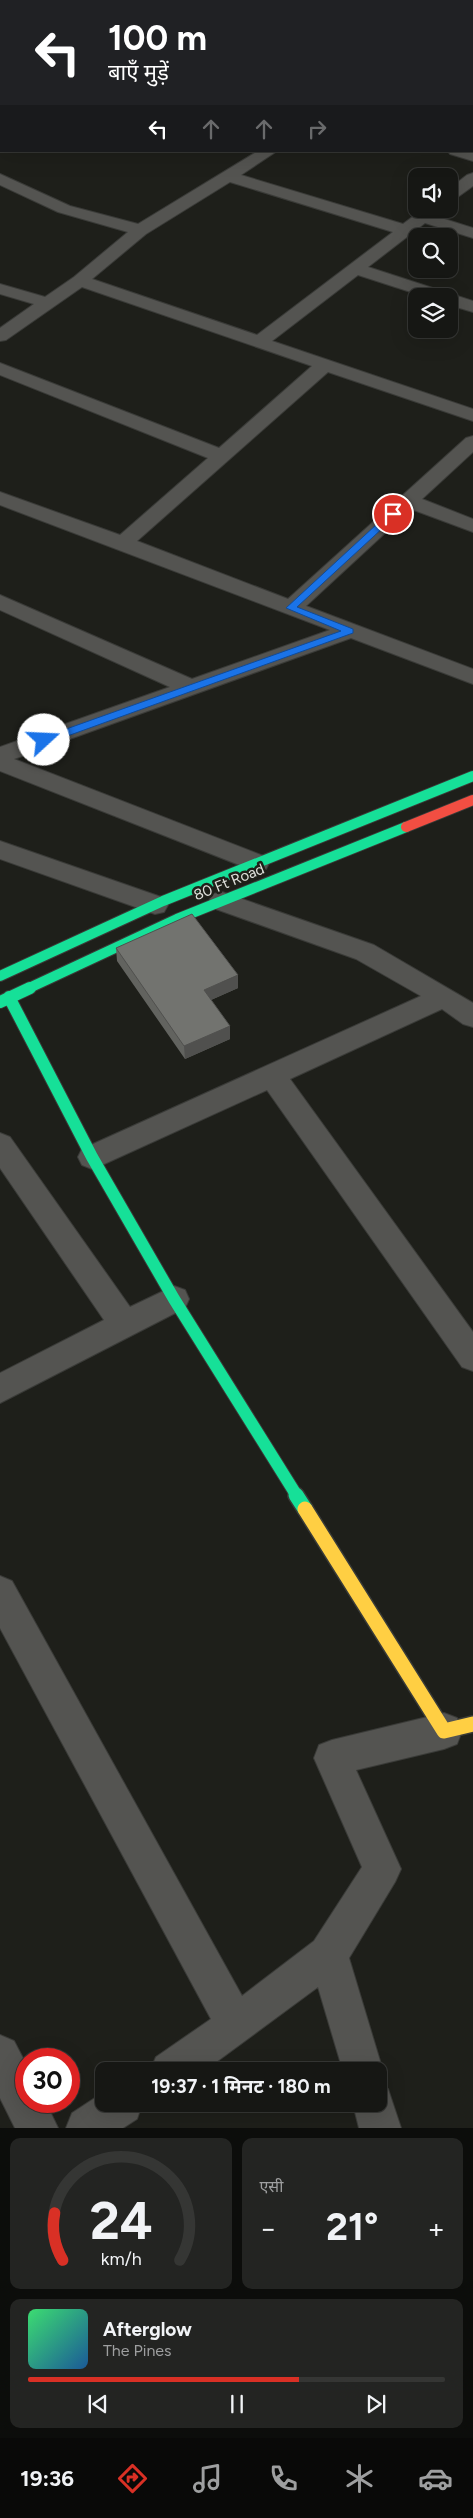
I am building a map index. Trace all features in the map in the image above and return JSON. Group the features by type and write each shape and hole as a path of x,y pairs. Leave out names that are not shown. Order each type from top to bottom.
{"main road":[{"name":"80 Ft Road","path":"0,976 155,905 473,776"},
{"name":"80 Ft Road","path":"5,1000 177,919 473,800"},
{"path":"5,1000 92,1157 174,1299 459,1728"}],"street":[{"path":"0,336 80,281 140,230 267,152"},
{"path":"459,152 473,156"},
{"path":"229,176 405,230"},
{"path":"458,189 473,178"},
{"path":"0,180 64,209 140,230"},
{"path":"258,342 421,218"},
{"path":"438,218 473,233"},
{"path":"355,268 416,288"},
{"path":"80,281 473,415"},
{"path":"0,289 48,303"},
{"path":"458,302 473,307"},
{"path":"123,542 325,365"},
{"path":"0,369 222,456"},
{"path":"290,608 473,442"},
{"path":"0,498 123,542 473,678"},
{"path":"408,501 473,526"},
{"path":"0,602 190,687"},
{"path":"0,755 350,631"},
{"path":"0,762 257,863"},
{"path":"0,850 155,905"},
{"path":"222,901 365,952 444,997 473,1017"},
{"path":"92,1157 273,1077 444,997"},
{"path":"273,1077 473,1357"},
{"path":"0,1145 8,1174 124,1324"},
{"path":"0,1389 174,1299"},
{"path":"0,1593 236,2026"},
{"path":"183,2062 236,2026 328,1955 382,1869 332,1758 459,1728"},
{"path":"328,1955 360,2062"},
{"path":"0,2054 36,2128"},
{"path":"87,2128 110,2112"},
{"path":"375,2112 380,2128"}],"building":[{"path":"192,914 238,975 204,990 230,1026 184,1046 116,948"}],"traffic: fast":[{"path":"0,976 163,901 473,776"},
{"path":"0,1002 177,919 406,827"},
{"path":"9,997 92,1157 174,1299 305,1509"}],"traffic: slow":[{"path":"305,1509 444,1731 473,1724"}],"traffic: jam":[{"path":"406,827 473,800"}],"route":[{"path":"44,740 350,631 290,608 393,514"}]}
